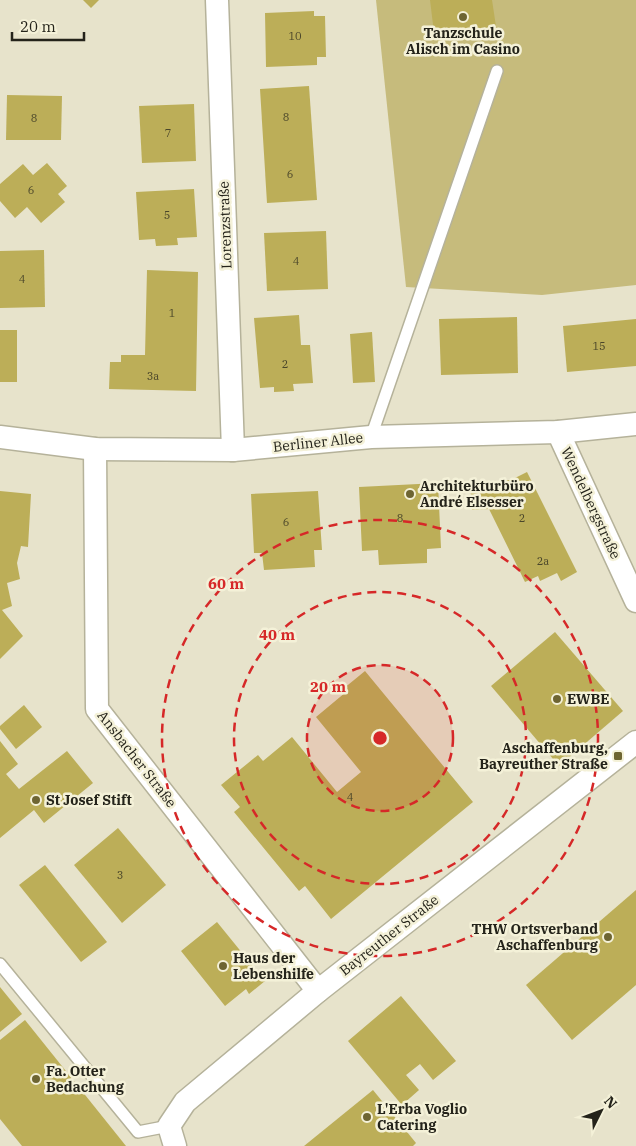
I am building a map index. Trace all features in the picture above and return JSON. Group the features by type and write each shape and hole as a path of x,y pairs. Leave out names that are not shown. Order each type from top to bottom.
{"street":[{"name":"Lorenzstraße","path":"217,0 232,450"},
{"name":"Berliner Allee","path":"0,436 95,448 232,450 370,437 558,432 636,424"},
{"name":"Wendelbergstraße","path":"558,432 636,601"},
{"name":"Ansbacher Straße","path":"95,448 97,709 318,991"},
{"name":"Bayreuther Straße","path":"172,1136 185,1102 318,991 636,742"}],"lane":[{"path":"370,437 497,71"},
{"path":"0,964 138,1132 172,1136"}],"shaded area":[{"path":"376,0 636,0 636,285 542,295 406,287"}],"building":[{"path":"83,0 99,0 91,8"},
{"name":"Tanzschule Alisch im Casino","path":"430,0 492,0 497,33 435,41"},
{"path":"314,11 314,16 325,16 326,57 317,57 317,65 266,67 265,13"},
{"path":"309,86 317,200 267,203 260,89"},
{"path":"7,95 62,96 61,140 6,140"},
{"path":"194,104 196,161 142,163 139,106"},
{"path":"47,163 67,186 58,194 65,202 41,223 27,207 15,218 0,201 0,184 23,164 33,175"},
{"path":"194,189 197,237 177,238 178,245 156,246 155,239 139,240 136,192"},
{"path":"326,231 328,289 267,291 264,233"},
{"path":"44,250 45,307 0,308 0,251"},
{"path":"147,270 198,272 196,391 109,389 110,362 121,362 121,355 145,355"},
{"path":"299,315 301,345 310,345 313,383 293,384 294,391 274,392 274,387 260,388 254,318"},
{"path":"517,317 518,373 441,375 439,319"},
{"path":"636,319 636,366 567,372 563,326"},
{"path":"0,330 17,330 17,382 0,382"},
{"path":"372,332 375,382 353,383 350,334"},
{"path":"527,472 577,572 561,581 557,573 540,581 538,576 525,582 489,509 472,510 470,484 511,480"},
{"path":"438,483 441,548 427,549 427,563 379,565 378,550 362,551 359,487"},
{"path":"0,491 31,494 28,547 21,546 17,563 20,579 7,583 12,606 2,610 23,636 0,659"},
{"path":"318,491 322,550 314,550 315,567 264,570 262,553 254,553 251,494"},
{"name":"EWBE","path":"555,632 623,711 559,766 491,686"},
{"path":"365,671 473,802 331,919 305,886 299,891 234,812 240,807 221,785 258,755 263,761 292,737 337,792 361,772 316,717 346,692 343,689"},
{"path":"24,705 42,727 16,749 0,729 0,726"},
{"name":"St Josef Stift","path":"0,741 18,764 6,774 19,789 67,751 93,783 44,823 34,810 0,838"},
{"path":"118,828 166,885 122,923 74,865"},
{"path":"45,865 107,942 81,962 19,885"},
{"name":"THW Ortsverband Aschaffenburg","path":"636,890 636,985 572,1040 526,985"},
{"name":"Haus der Lebenshilfe","path":"217,922 265,981 249,994 246,989 225,1006 181,951"},
{"path":"0,987 22,1014 0,1032"},
{"path":"401,996 456,1061 433,1080 420,1064 406,1075 419,1090 402,1105 348,1041"},
{"name":"Fa. Otter Bedachung","path":"25,1020 126,1146 22,1146 0,1119 0,1040"},
{"name":"L'Erba Voglio Catering","path":"373,1090 416,1143 413,1146 304,1146"}],"place":[{"name":"Tanzschule Alisch im Casino","path":"463,17"},
{"name":"Architekturbüro André Elsesser","path":"410,494"},
{"name":"EWBE","path":"557,699"},
{"name":"Aschaffenburg, Bayreuther Straße","path":"618,756"},
{"name":"St Josef Stift","path":"36,800"},
{"name":"THW Ortsverband Aschaffenburg","path":"608,937"},
{"name":"Haus der Lebenshilfe","path":"223,966"},
{"name":"Fa. Otter Bedachung","path":"36,1079"},
{"name":"L'Erba Voglio Catering","path":"367,1117"}]}
